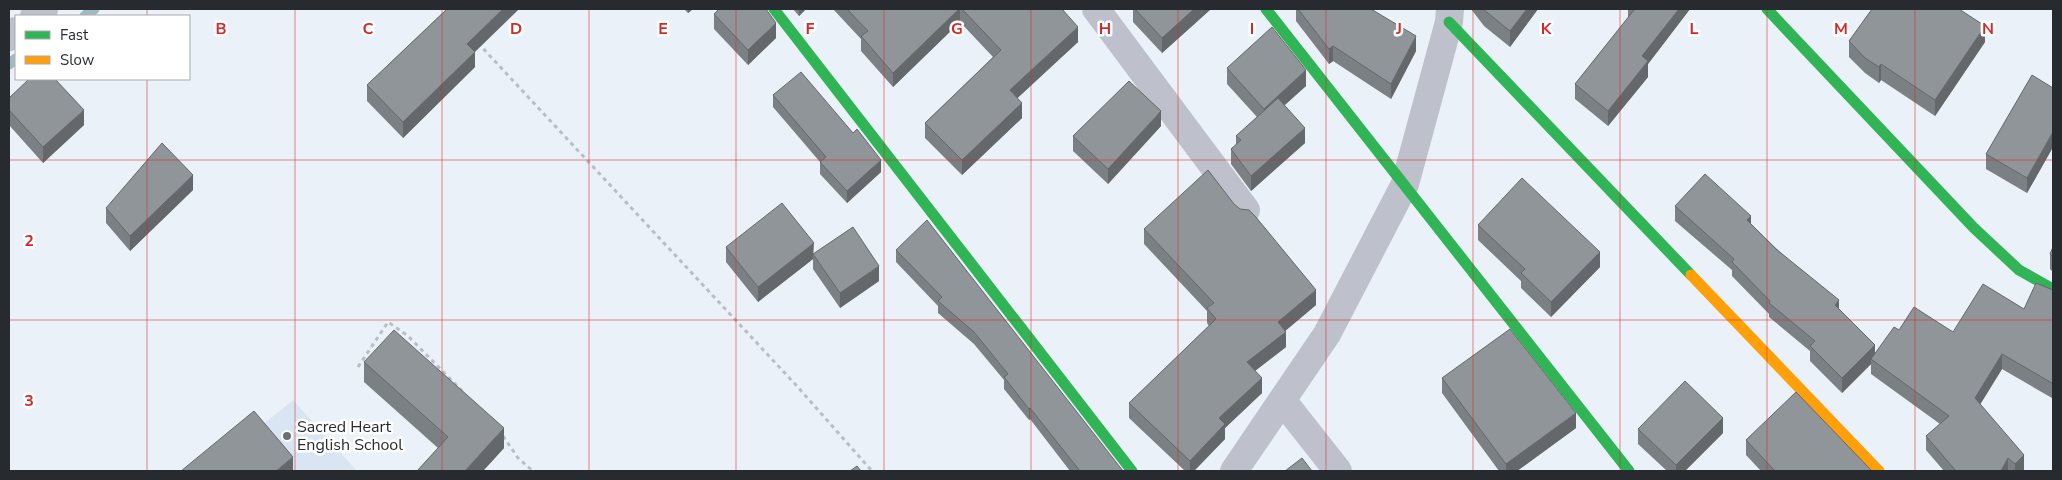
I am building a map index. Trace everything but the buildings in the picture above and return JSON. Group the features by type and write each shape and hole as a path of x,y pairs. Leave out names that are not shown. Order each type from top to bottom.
{"street":[{"path":"774,9 1132,471"},
{"path":"1096,9 1246,210"},
{"path":"1266,9 1629,471"},
{"path":"1767,9 1974,228 2019,270 2053,290"},
{"path":"1234,471 1328,334 1405,184 1450,15"},
{"path":"1450,15 1879,471"},
{"path":"1282,400 1338,471"}],"path":[{"path":"477,42 775,362 872,471"},
{"path":"358,367 388,322 408,336 467,396"},
{"path":"498,429 518,458 533,471"}],"shaded area":[{"name":"Sacred Heart English School","path":"293,400 357,471 206,471"}],"waterway":[{"path":"86,15 94,9"},
{"path":"9,64 15,60"}],"traffic: fast":[{"path":"774,9 1132,471"},
{"path":"1266,9 1629,471"},
{"path":"1767,9 1974,228 2019,270 2053,289"},
{"path":"1449,22 1691,275"}],"traffic: slow":[{"path":"1691,275 1879,471"}],"place":[{"name":"Sacred Heart English School","path":"287,436"}]}
